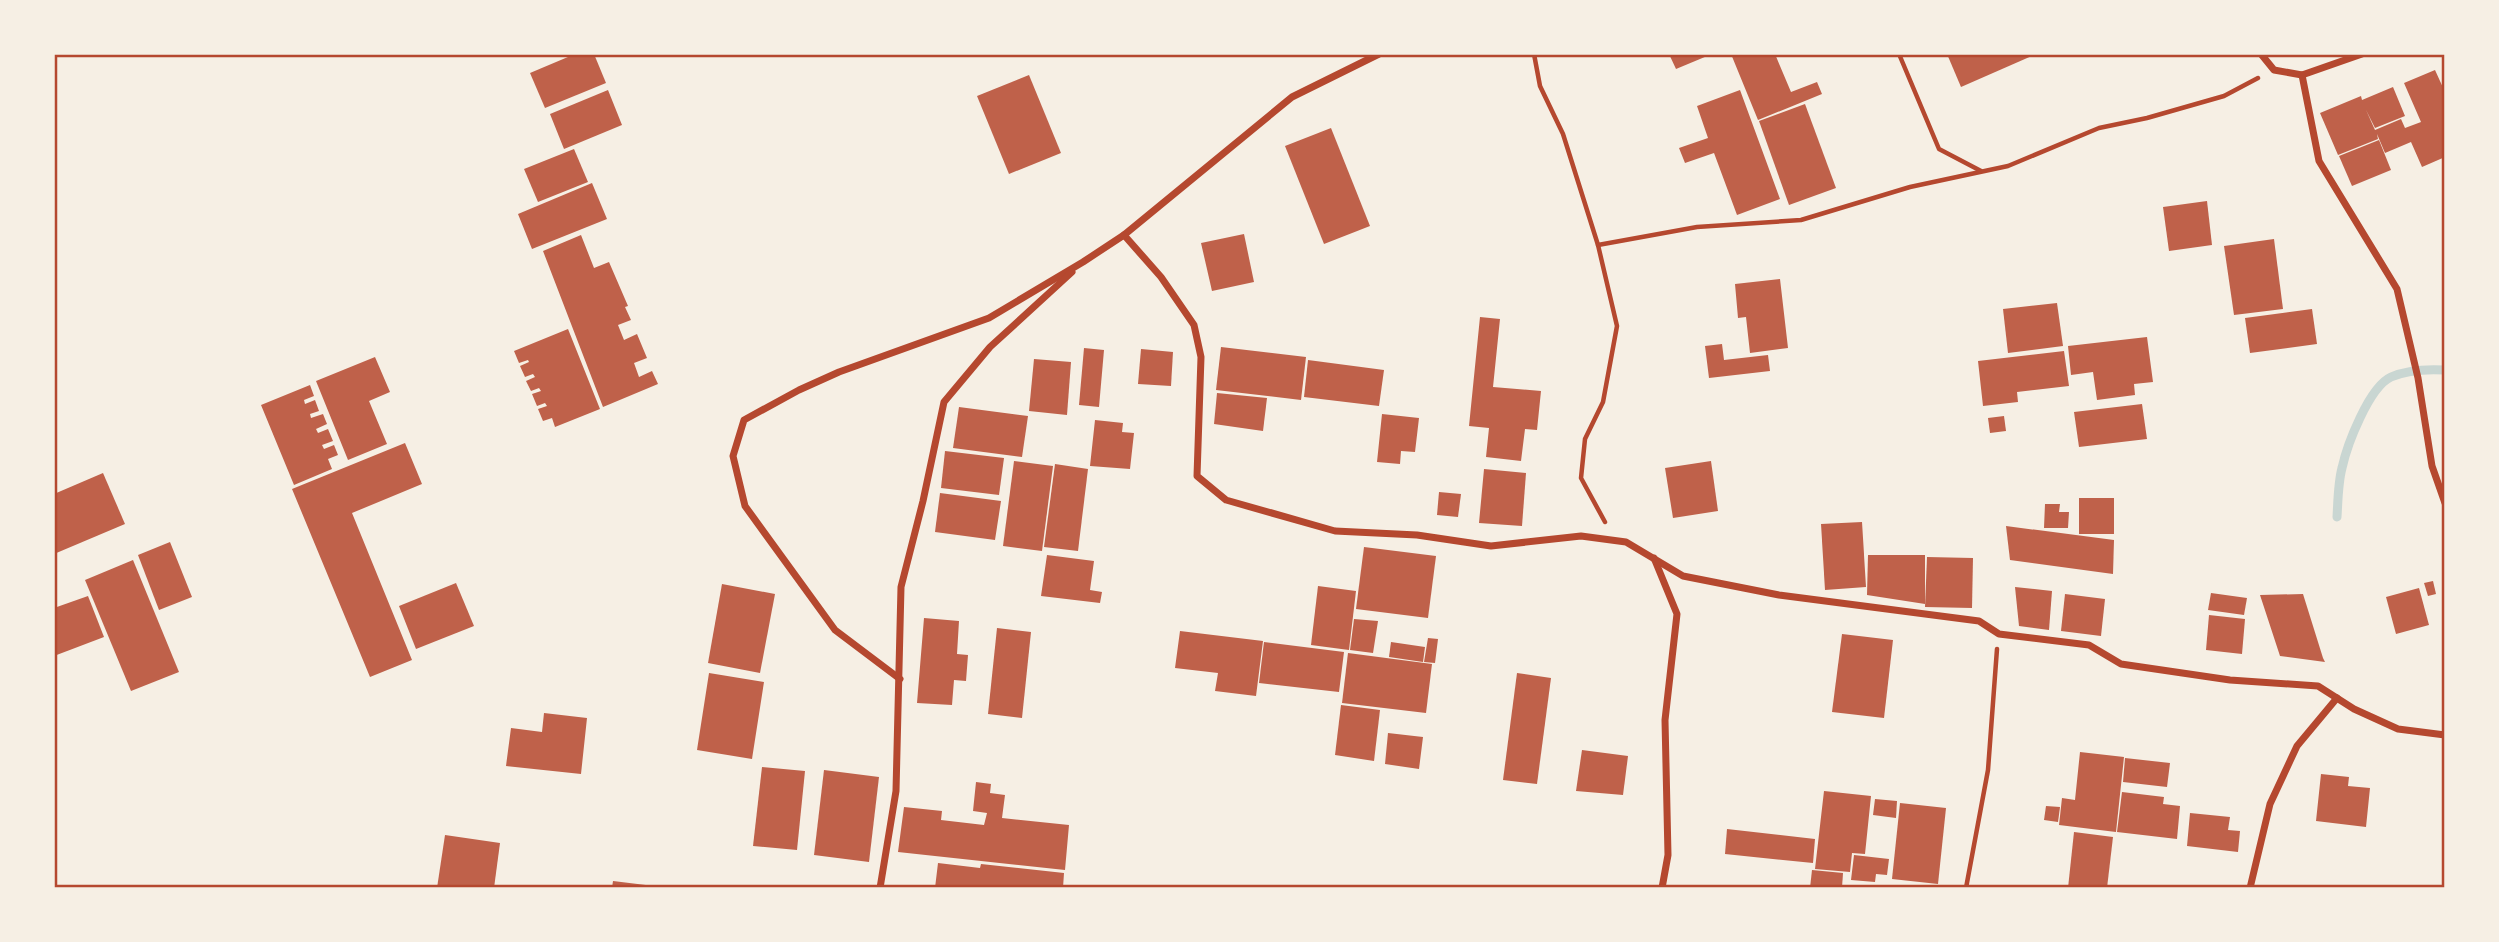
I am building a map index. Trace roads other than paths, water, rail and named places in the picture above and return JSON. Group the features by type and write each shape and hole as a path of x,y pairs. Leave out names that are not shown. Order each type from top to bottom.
{"street":[{"path":"900,679 835,630 745,506 733,456 744,420 839,372 989,318 1124,235 1292,97 1379,54"},
{"path":"2261,54 2274,70 2302,75 2362,54"},
{"path":"2302,75 2319,161 2397,289 2418,378 2432,466 2445,503"},
{"path":"1124,235 1161,277 1194,325 1200,357 1197,476 1226,500 1335,531 1417,535 1491,546 1581,536 1626,542 1683,576 1779,595 1979,621 1999,634 2089,645 2121,664 2230,680 2318,686 2354,709 2398,729 2445,735"},
{"path":"880,888 896,791 901,587 944,402 990,347 1083,262"},
{"path":"1654,557 1677,614 1665,719 1668,855 1662,888"},
{"path":"2250,888 2270,804 2291,758 2297,746 2337,698"}],"waterway":[{"path":"2337,517 2345,458 2360,418 2375,392 2383,383 2397,375 2417,370 2445,370"}]}
